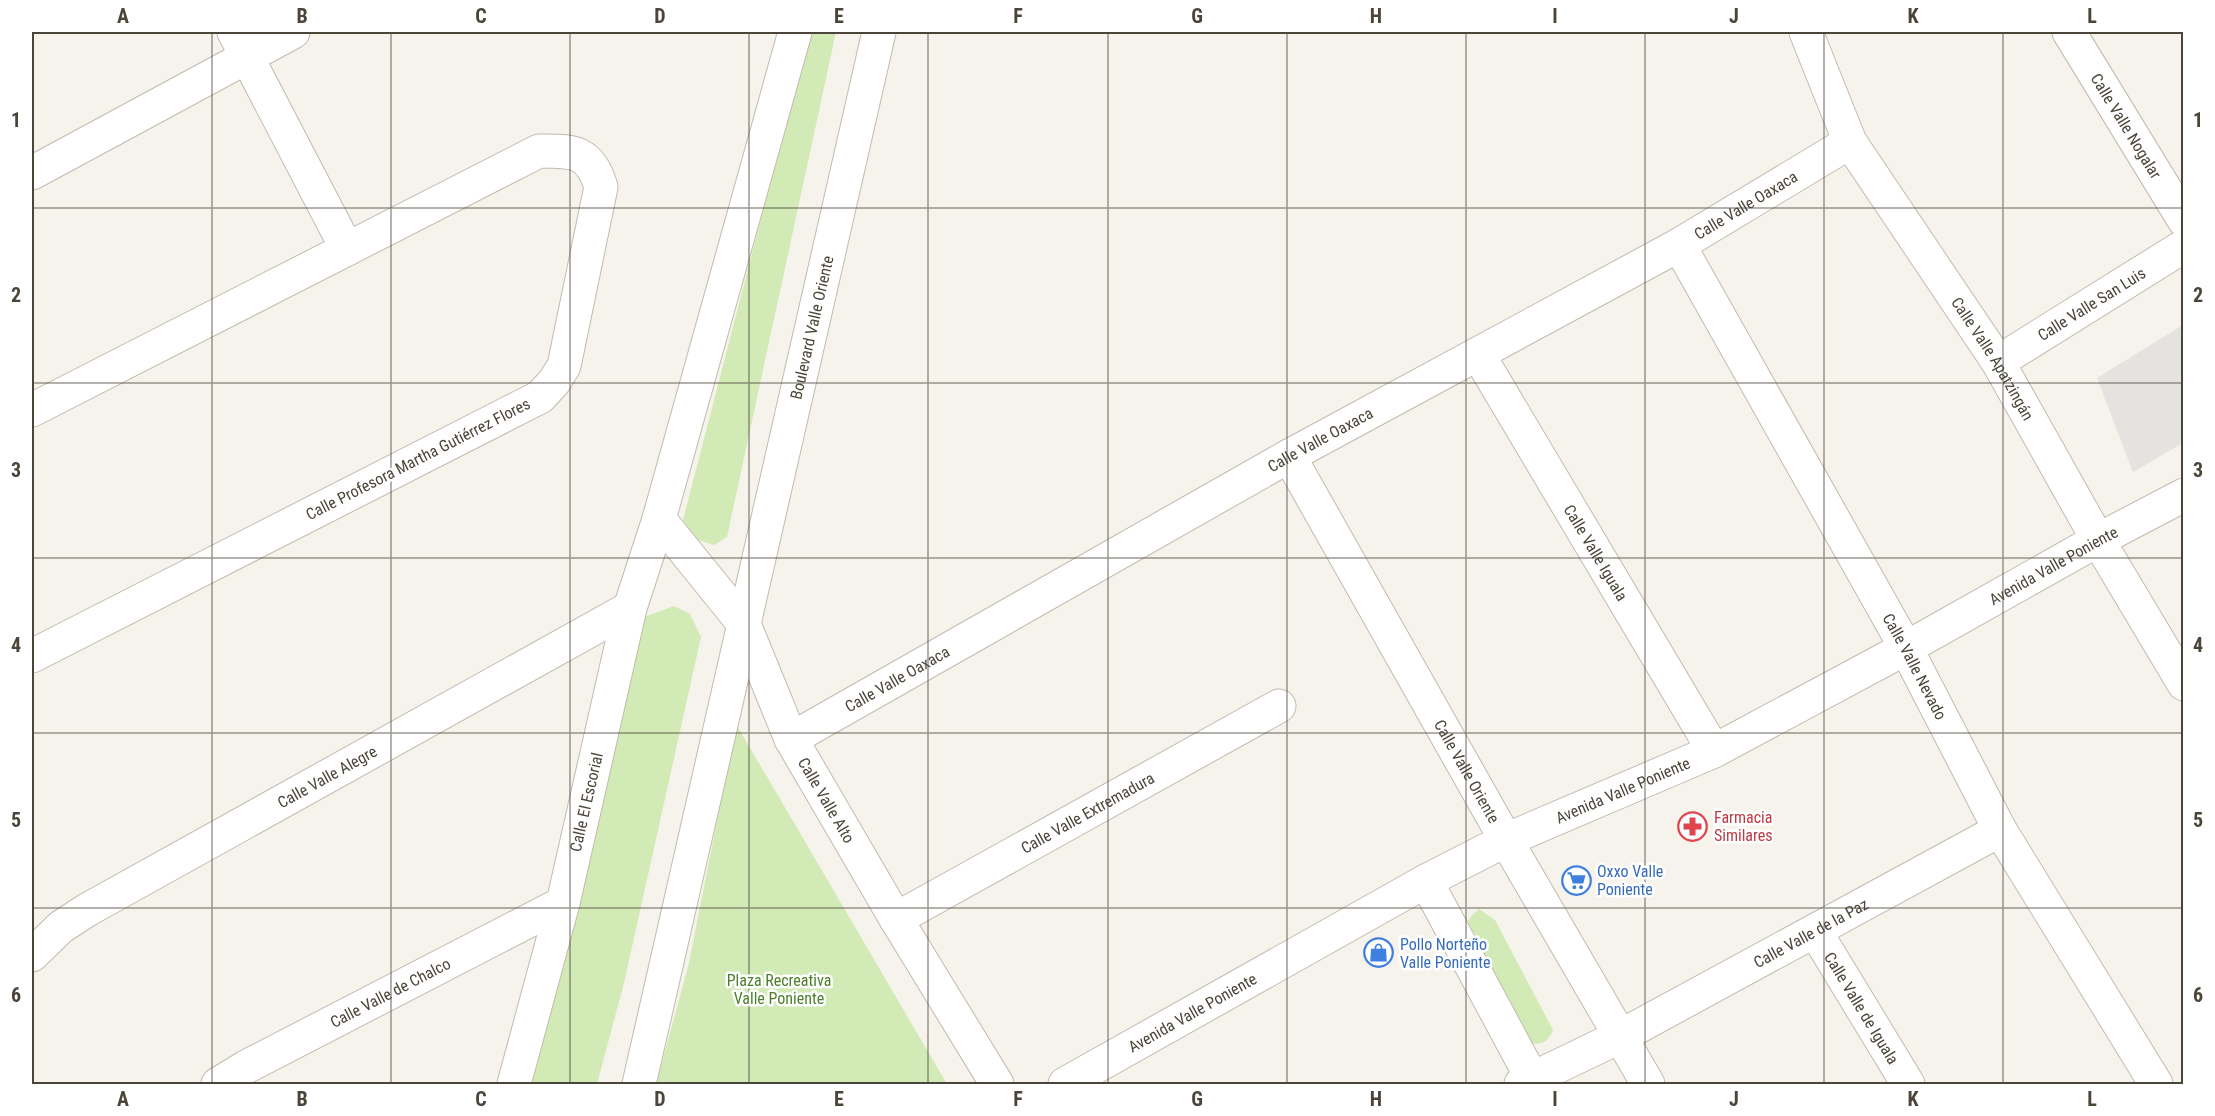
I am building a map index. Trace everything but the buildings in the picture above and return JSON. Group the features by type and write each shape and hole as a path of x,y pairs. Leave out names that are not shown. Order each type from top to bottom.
{"street":[{"path":"32,173 240,44 293,32"},
{"path":"659,519 795,32"},
{"name":"Calle Valle Apatzingán","path":"1806,32 1850,141 1998,362 2098,540 2184,684"},
{"name":"Calle Valle Nogalar","path":"2069,32 2184,220"},
{"name":"Boulevard Valle Oriente","path":"744,624 876,33"},
{"path":"240,44 347,249"},
{"name":"Calle Valle Oaxaca","path":"791,739 1289,456 1679,245 1850,141"},
{"name":"Calle Profesora Martha Gutiérrez Flores","path":"32,410 539,151 569,151 585,158 596,171 601,187 564,366 554,382 540,396 32,656"},
{"name":"Calle Valle Nevado","path":"1679,245 1906,648 2000,830 2156,1084"},
{"name":"Calle Valle San Luis","path":"1998,362 2184,246"},
{"name":"Calle Valle Iguala","path":"1478,354 1714,751"},
{"name":"Calle Valle Oriente","path":"1289,456 1506,840 1648,1084"},
{"name":"Avenida Valle Poniente","path":"1065,1084 1426,881 1506,840 1714,751 2184,495"},
{"name":"Calle El Escorial","path":"514,1084 563,903 630,608 659,519"},
{"name":"Calle Valle Alto","path":"659,519 744,624 791,739 896,919 997,1084"},
{"name":"Calle Valle Alegre","path":"32,955 61,927 87,910 630,608"},
{"path":"639,1084 744,624"},
{"name":"Calle Valle Extremadura","path":"896,919 1279,706"},
{"name":"Calle Valle de la Paz","path":"1529,1082 1621,1036 2000,830"},
{"path":"1426,881 1529,1082"},
{"name":"Calle Valle de Chalco","path":"218,1084 246,1067 563,903"},
{"name":"Calle Valle de Iguala","path":"1815,931 1908,1084"}],"green space":[{"path":"806,32 836,32 727,537 714,545 695,539 683,520 779,149"},
{"path":"674,606 690,614 701,637 624,983 597,1084 524,1084 644,617"},
{"name":"Plaza Recreativa Valle Poniente","path":"736,724 947,1084 656,1084 689,963"},
{"path":"1479,909 1495,920 1553,1030 1542,1042 1531,1044 1511,1012 1468,921"}],"shaded area":[{"path":"2183,325 2183,443 2133,472 2097,378"}],"place":[{"name":"Farmacia Similares","path":"1693,826"},
{"name":"Oxxo Valle Poniente","path":"1576,880"},
{"name":"Pollo Norteño Valle Poniente","path":"1379,953"}]}
